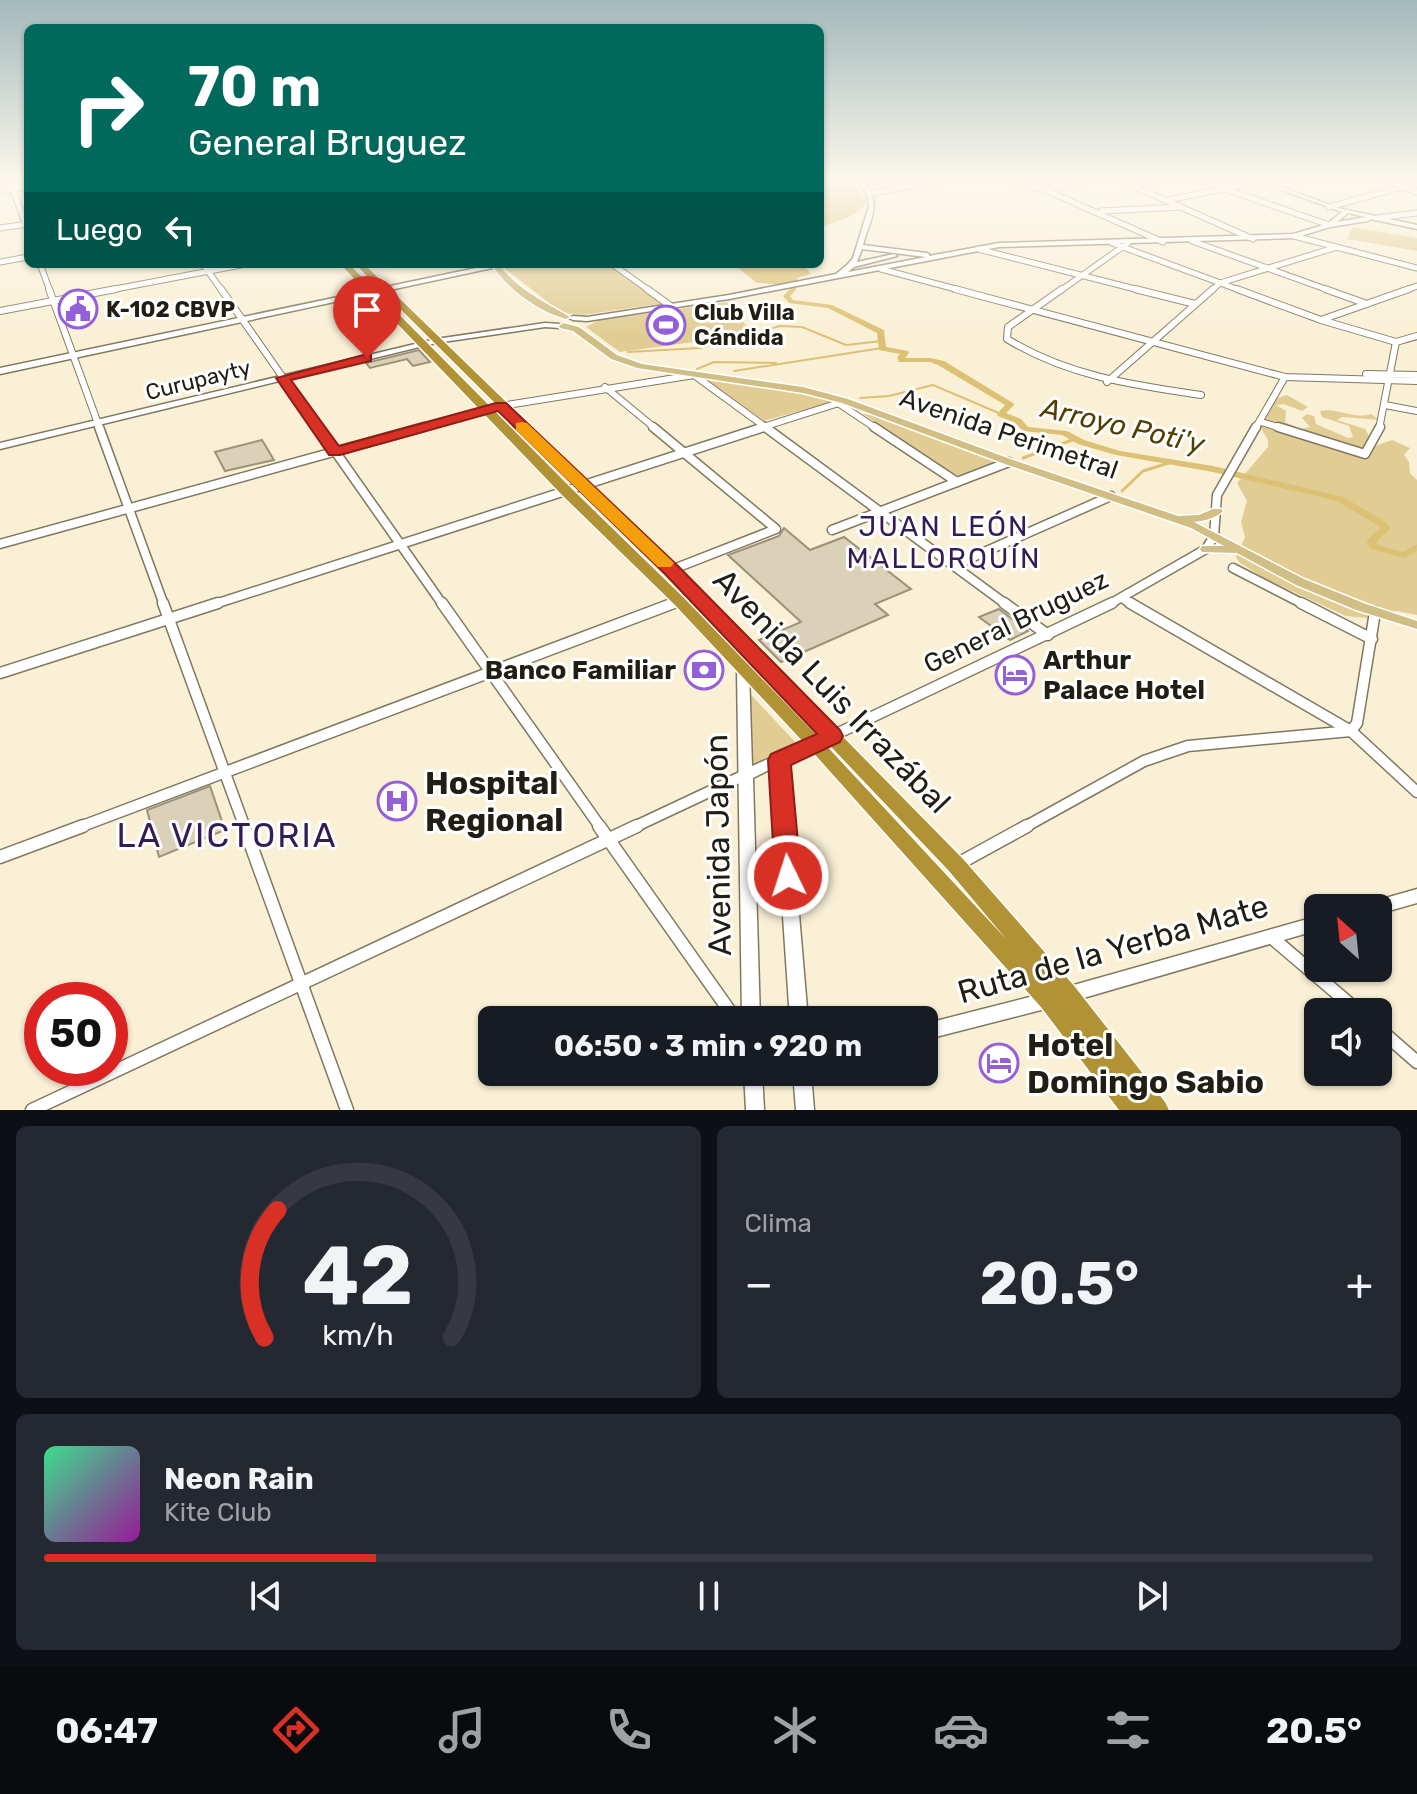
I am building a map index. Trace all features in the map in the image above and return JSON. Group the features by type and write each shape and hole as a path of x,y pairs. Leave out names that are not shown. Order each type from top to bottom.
{"highway":[{"path":"349,268 378,291"},
{"path":"362,268 422,344 494,408"},
{"name":"Avenida Luis Irrazábal","path":"378,291 436,341 567,492 687,598 824,740 1157,1110"},
{"name":"Avenida Luis Irrazábal","path":"494,408 585,486 671,570 687,598 743,670 824,740 956,865 1058,997 1134,1110"}],"main road":[{"name":"Avenida Perimetral","path":"500,268 614,357 656,369 803,390 1179,520"},
{"path":"1179,520 1201,518 1217,511"},
{"path":"1179,520 1210,543 1243,553 1300,582 1375,612 1417,625"}],"street":[{"path":"863,233 864,249 870,265 1033,311 1285,377 1417,378"},
{"path":"1143,233 1163,242"},
{"path":"1240,233 1253,239"},
{"path":"864,249 947,256 1032,243 1126,245 1253,239 1304,233"},
{"path":"1294,236 1417,268"},
{"path":"1192,241 1367,304"},
{"path":"1126,245 1008,327 1007,339 1059,368 1107,382 1201,395"},
{"path":"1126,245 1321,320 1396,342 1417,336"},
{"path":"1107,382 1220,283 1337,247"},
{"path":"864,249 892,261 896,266"},
{"path":"835,277 852,265 864,249"},
{"path":"978,249 1195,304"},
{"path":"852,265 910,254"},
{"name":"Curupayty","path":"0,446 436,341 672,307 947,256"},
{"path":"0,262 24,258"},
{"path":"41,268 347,1110"},
{"path":"0,311 205,268 726,1006"},
{"path":"0,371 482,268"},
{"path":"618,268 672,307"},
{"path":"1321,320 1417,286"},
{"path":"1403,291 1417,296"},
{"path":"1261,422 1365,454 1372,448 1385,405 1396,342"},
{"path":"654,380 661,375 656,369"},
{"path":"0,544 494,408 605,387 694,375 1048,635"},
{"path":"1210,543 1217,511 1216,498 1222,484 1285,377"},
{"path":"605,387 776,529 671,570"},
{"path":"0,673 842,402 957,482"},
{"path":"1385,405 1417,411"},
{"path":"832,530 1009,462"},
{"path":"955,565 1111,496"},
{"name":"General Bruguez","path":"747,774 1048,635 1122,598 1210,543"},
{"path":"1233,568 1372,639"},
{"path":"0,857 687,598"},
{"path":"1122,598 1351,731 1417,792"},
{"path":"956,865 1144,761 1188,746 1351,731 1357,723 1375,612"},
{"name":"Avenida Japón","path":"743,670 751,1006"},
{"path":"779,760 798,1006"},
{"path":"32,1110 747,774"},
{"path":"1392,903 1417,896"},
{"name":"Ruta de la Yerba Mate","path":"938,1028 1304,927"},
{"path":"1270,936 1343,998"},
{"path":"1392,1040 1417,1062"},
{"path":"754,1086 755,1110"},
{"path":"803,1086 805,1110"}],"shaded area":[{"path":"1350,233 1387,233 1417,238 1417,251 1347,239"},
{"path":"504,268 617,268 665,303 583,315 562,313"},
{"path":"738,268 806,268 811,274 797,278 798,286 795,287 757,283"},
{"name":"Club Villa Cándida","path":"727,302 753,334 620,352 586,327 599,320"},
{"path":"706,380 806,392 833,402 763,421"},
{"path":"1287,395 1308,407 1302,411 1284,404 1276,405 1286,411 1285,422 1301,429 1310,427 1302,418 1307,414 1314,416 1316,424 1348,438 1353,437 1349,426 1322,417 1320,411 1359,416 1371,414 1379,420 1342,417 1337,420 1365,429 1375,446 1392,440 1410,448 1404,455 1409,462 1410,473 1417,480 1417,615 1397,611 1367,618 1346,616 1267,580 1236,557 1245,537 1241,522 1247,501 1237,483 1268,447 1268,440 1260,427 1274,399"},
{"path":"863,414 998,463 964,476 953,474"},
{"path":"740,683 798,745 746,768"}],"building":[{"path":"419,350 430,362 413,366 407,359 370,368 366,363"},
{"path":"262,440 274,460 225,471 215,452"},
{"path":"784,528 810,550 844,537 911,589 875,604 888,615 781,662 759,640 801,622 728,555 779,536"},
{"path":"999,609 1028,631 1010,640 979,617"},
{"path":"210,786 225,830 159,857 147,810"}],"waterway":[{"name":"Arroyo Poti'y","path":"773,268 794,289 786,296 791,302 830,306 881,332 882,348 905,353 902,360 941,363 1010,405 1001,414 1018,421 1026,429 1064,433 1081,442 1119,453 1213,469 1340,499 1383,524 1385,529 1371,541 1374,547 1404,555 1417,547"},
{"path":"628,352 700,348 780,326 802,327 846,345 882,341"},
{"path":"734,371 882,348"},
{"path":"697,369 714,362 776,363"},
{"path":"860,398 889,396 933,385 1001,414"},
{"path":"1023,458 1075,439"},
{"path":"1122,491 1143,471 1172,462"}],"slow traffic":[{"path":"522,426 665,563"}],"place":[{"name":"K-102 CBVP","path":"78,309"},
{"name":"Club Villa Cándida","path":"666,325"},
{"name":"Banco Familiar","path":"704,670"},
{"name":"Arthur Palace Hotel","path":"1015,675"},
{"name":"Hospital Regional","path":"397,801"},
{"name":"Hotel Domingo Sabio","path":"999,1063"}],"district":[{"name":"JUAN LEÓN MALLORQUÍN","path":"944,542"},
{"name":"LA VICTORIA","path":"227,835"}],"route":[{"path":"367,358 283,378 335,452 501,406 671,570 832,736 779,760 788,876"}]}
